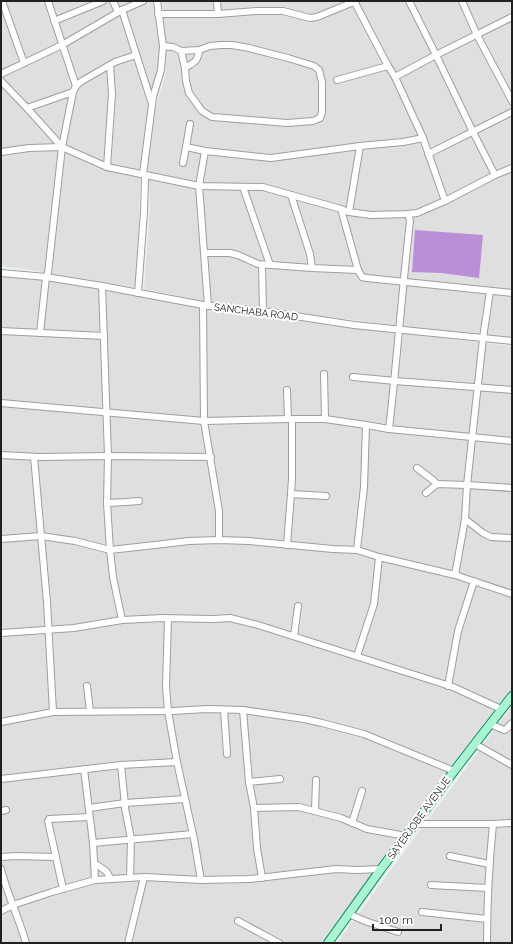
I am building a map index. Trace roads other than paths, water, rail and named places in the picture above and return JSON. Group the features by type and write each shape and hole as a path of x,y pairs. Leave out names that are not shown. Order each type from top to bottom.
{"main road":[{"name":"SAYERJOBE AVENUE","path":"328,943 454,771 501,709 511,700"}],"street":[{"path":"2,1 24,63"},
{"path":"48,1 76,86"},
{"path":"54,21 103,1"},
{"path":"112,1 120,11 136,54 152,105"},
{"path":"1,74 62,45 120,11 143,1"},
{"path":"138,293 146,177 143,174 153,97 161,70 163,46 157,1"},
{"path":"217,1 218,14"},
{"path":"158,14 218,14 257,11 284,11 310,18 317,17 355,1 395,77 422,138 444,201"},
{"path":"409,1 495,175"},
{"path":"462,1 477,35 512,101"},
{"path":"395,77 512,17"},
{"path":"163,46 173,47 181,51 199,50 210,46 232,45 282,56 314,66 319,70 322,82 322,112 320,118 313,121 287,123 212,117 202,111 189,94 181,51"},
{"path":"185,68 197,60 199,50"},
{"path":"40,333 62,147 73,92 76,86 82,81 115,62 136,54"},
{"path":"107,167 112,94 110,65"},
{"path":"337,80 388,66"},
{"path":"1,81 62,147 107,167 199,186 263,187 349,212 371,215 417,213 512,168"},
{"path":"27,108 73,92"},
{"path":"428,154 512,112"},
{"path":"183,163 190,124"},
{"path":"186,147 205,151 271,158 360,146 403,142 422,138"},
{"path":"349,212 360,146"},
{"path":"1,152 29,148 62,147"},
{"path":"205,151 199,186 206,305 204,421 211,457 218,511 218,540"},
{"path":"243,187 270,265"},
{"path":"291,195 310,254 312,268"},
{"path":"341,209 358,270 362,277 512,292"},
{"path":"389,429 410,221 408,214"},
{"path":"204,253 230,253 258,264 358,270"},
{"path":"262,264 263,311"},
{"name":"SANCHABA ROAD","path":"1,272 46,277 102,286 206,305 263,311 354,325 512,341"},
{"path":"102,286 108,456 107,503 113,577 122,620"},
{"path":"455,575 465,520 472,437 490,291"},
{"path":"1,332 104,336"},
{"path":"324,374 325,419"},
{"path":"353,376 395,381 512,390"},
{"path":"287,390 290,419 292,478 287,545"},
{"path":"1,403 204,421 325,419 389,429 512,441"},
{"path":"357,550 364,487 366,425"},
{"path":"1,455 34,457 211,457"},
{"path":"34,457 47,602 53,712"},
{"path":"417,468 437,484 512,488"},
{"path":"426,493 437,484"},
{"path":"291,494 326,496"},
{"path":"107,503 139,501"},
{"path":"465,520 491,537 512,538"},
{"path":"1,539 41,536 75,541 110,550 189,541 218,540 249,540 287,545 357,550 455,575 512,594"},
{"path":"357,656 374,604 379,556"},
{"path":"448,686 458,631 474,581"},
{"path":"294,636 298,606"},
{"path":"1,633 74,628 122,620 230,618 294,636 448,686 501,709"},
{"path":"168,619 166,686 168,711 201,880"},
{"path":"87,686 90,711"},
{"path":"1,722 53,712 168,711 207,709 243,710 304,719 364,734 454,771"},
{"path":"224,710 227,754"},
{"path":"243,710 249,782 254,808 257,848 262,878"},
{"path":"490,724 506,730 512,723"},
{"path":"475,744 512,765"},
{"path":"1,778 122,765 177,762"},
{"path":"122,765 125,808 131,839 130,878"},
{"path":"84,769 93,843 95,880"},
{"path":"249,782 280,779"},
{"path":"315,811 316,780"},
{"path":"352,823 362,791"},
{"path":"89,808 125,803 186,799"},
{"path":"254,808 299,806 341,818 367,829 406,836"},
{"path":"63,889 48,821 89,817"},
{"path":"415,824 512,823"},
{"path":"487,943 489,864 493,824"},
{"path":"93,843 193,834"},
{"path":"450,856 489,864"},
{"path":"1,857 55,857"},
{"path":"94,863 106,872 111,879"},
{"path":"1,869 5,885 26,943"},
{"path":"1,911 13,905 95,880 144,877 201,880 249,879 336,869 381,869"},
{"path":"128,943 144,877"},
{"path":"431,885 488,888"},
{"path":"422,912 487,920"},
{"path":"349,914 398,932"},
{"path":"238,921 279,943"}]}
